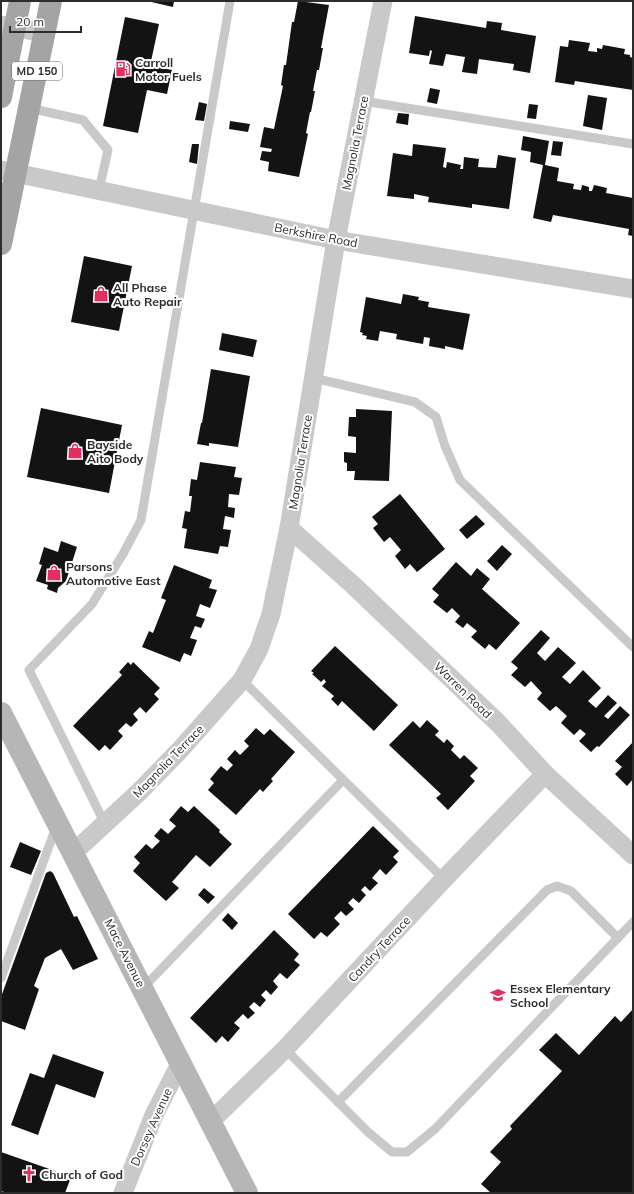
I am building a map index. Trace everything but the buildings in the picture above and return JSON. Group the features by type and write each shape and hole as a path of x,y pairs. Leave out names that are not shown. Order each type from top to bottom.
{"main road":[{"name":"MD 150","path":"1,97 8,26 20,1"},
{"name":"MD 150","path":"1,244 8,172 29,108 51,1"},
{"name":"Mace Avenue","path":"1,713 247,1193"}],"street":[{"name":"Magnolia Terrace","path":"73,853 105,824 179,751 242,680 259,649 271,614 289,528 336,240 383,1"},
{"path":"8,26 44,34"},
{"name":"Berkshire Road","path":"8,172 336,240 633,289"},
{"name":"Warren Road","path":"289,528 353,585 492,718 545,774 633,855"},
{"name":"Candry Terrace","path":"211,1121 285,1049 444,879 545,774"},
{"name":"Dorsey Avenue","path":"124,1193 154,1115 181,1062"}],"lane":[{"path":"105,824 29,670 92,604 123,554 141,520 230,1"},
{"path":"363,101 633,144"},
{"path":"29,108 83,120 108,150 99,190"},
{"path":"314,378 415,402 436,417 445,446 460,480 633,647"},
{"path":"242,680 444,879"},
{"path":"143,988 343,780"},
{"path":"1,978 57,823"},
{"path":"338,1102 546,890 557,886 571,891 618,938"},
{"path":"285,1049 368,1132 392,1152 407,1152 435,1129 633,922"}],"place":[{"name":"Carroll Motor Fuels","path":"123,69"},
{"name":"All Phase Auto Repair","path":"101,294"},
{"name":"Bayside Aito Body","path":"75,451"},
{"name":"Parsons Automotive East","path":"54,573"},
{"name":"Essex Elementary School","path":"498,995"},
{"name":"Church of God","path":"29,1174"}]}
